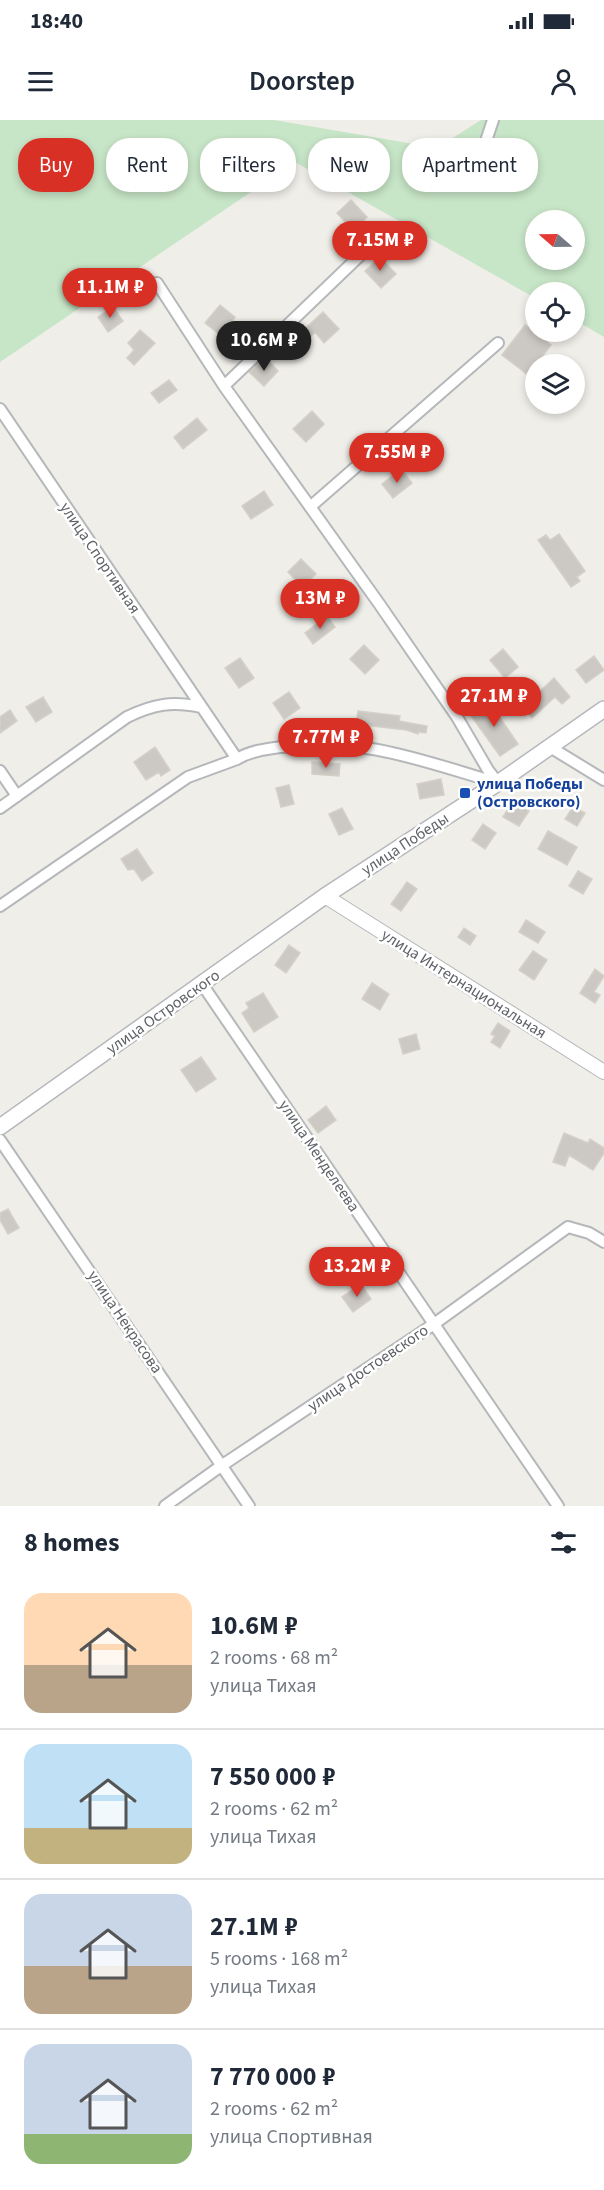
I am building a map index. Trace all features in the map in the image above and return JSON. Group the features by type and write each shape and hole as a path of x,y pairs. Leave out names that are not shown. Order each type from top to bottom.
{"main road":[{"name":"улица Победы","path":"325,896 498,783 604,709"},
{"name":"улица Островского","path":"0,1127 325,896"}],"street":[{"path":"486,138 493,120"},
{"path":"224,386 373,243"},
{"path":"157,283 224,386 451,707 498,783"},
{"path":"310,507 498,344"},
{"name":"улица Спортивная","path":"0,409 237,759"},
{"path":"0,808 127,717 142,710 179,703 201,707"},
{"path":"0,906 188,777 246,754 267,749 332,743 371,747 498,783"},
{"path":"550,747 604,780"},
{"path":"0,771 17,796"},
{"name":"улица Интернациональная","path":"325,896 604,1072"},
{"name":"улица Менделеева","path":"202,984 558,1506"},
{"name":"улица Некрасова","path":"0,1140 249,1506"},
{"name":"улица Достоевского","path":"165,1506 434,1324 568,1227 589,1233 604,1242"}],"green space":[{"path":"0,120 274,120 379,138 308,138 308,169 296,163 296,138 200,138 200,192 251,192 0,362"},
{"path":"481,120 604,120 604,337 585,326 585,282 525,282 525,292 348,192 390,192 390,140 402,142 402,192 538,192 538,138 453,138"}],"building":[{"path":"351,200 367,217 353,231 337,213"},
{"path":"380,257 396,274 381,288 365,271"},
{"path":"220,305 235,317 220,335 205,323"},
{"path":"113,307 123,321 108,332 98,317"},
{"path":"323,312 339,329 324,343 315,332 299,348 287,336 293,330 298,335"},
{"path":"525,325 525,342 547,342 551,345 544,354 525,354 525,373 502,355"},
{"path":"140,330 155,343 134,365 127,358 134,350 128,343"},
{"path":"265,357 278,371 264,386 249,372"},
{"path":"169,380 177,390 159,403 151,393"},
{"path":"312,411 324,424 306,442 293,429"},
{"path":"197,418 207,430 183,449 174,437"},
{"path":"401,469 412,483 393,498 382,484"},
{"path":"264,491 273,505 251,519 242,506"},
{"path":"559,534 585,571 577,577 580,581 571,587 538,540 546,535 550,540"},
{"path":"301,559 316,574 302,587 288,572"},
{"path":"298,584 309,595 300,604 296,600 293,603 286,595"},
{"path":"327,616 335,627 313,644 305,633"},
{"path":"364,645 379,660 365,674 350,659"},
{"path":"503,649 518,667 505,678 490,660"},
{"path":"594,656 604,670 586,683 576,670"},
{"path":"240,658 254,678 239,688 225,668"},
{"path":"554,678 570,697 562,704 555,697 532,718 515,699 530,685 538,693"},
{"path":"289,692 300,708 284,719 273,703"},
{"path":"43,697 52,712 36,722 26,707"},
{"path":"488,700 518,744 500,756 469,713"},
{"path":"10,710 17,721 0,733 0,717"},
{"path":"358,711 400,716 399,721 427,726 426,733 418,732 418,734 406,730 356,724"},
{"path":"155,747 170,770 161,776 159,772 146,780 134,762"},
{"path":"312,762 340,764 339,776 312,774"},
{"path":"441,779 444,795 420,799 417,784"},
{"path":"289,785 294,804 281,807 276,788"},
{"path":"513,801 529,811 519,826 503,817"},
{"path":"573,807 585,813 577,826 565,819"},
{"path":"342,808 353,829 339,835 329,814"},
{"path":"483,824 496,833 485,849 472,840"},
{"path":"548,831 577,847 567,865 538,849"},
{"path":"137,849 153,873 142,881 134,869 128,870 121,859"},
{"path":"578,871 592,879 583,894 569,886"},
{"path":"407,882 417,889 401,911 391,904"},
{"path":"526,920 545,932 538,943 519,932"},
{"path":"464,928 476,936 470,945 458,937"},
{"path":"289,945 300,953 286,973 275,965"},
{"path":"533,951 547,960 534,980 519,970"},
{"path":"595,969 604,976 594,992 600,995 595,1003 580,993"},
{"path":"372,983 389,994 380,1010 362,999"},
{"path":"263,993 278,1017 254,1032 242,1013 249,1008 246,1003"},
{"path":"498,1023 510,1031 500,1048 491,1042 495,1036 491,1034"},
{"path":"416,1034 420,1049 403,1054 399,1039"},
{"path":"201,1057 216,1079 196,1092 181,1070"},
{"path":"326,1106 336,1120 318,1133 308,1120"},
{"path":"564,1133 588,1143 590,1139 604,1148 604,1153 593,1170 569,1155 565,1166 553,1162"},
{"path":"8,1209 19,1228 8,1234 0,1220 0,1213"},
{"path":"361,1284 371,1299 353,1312 342,1297"}],"place":[{"name":"улица Победы (Островского)","path":"465,793"}]}
